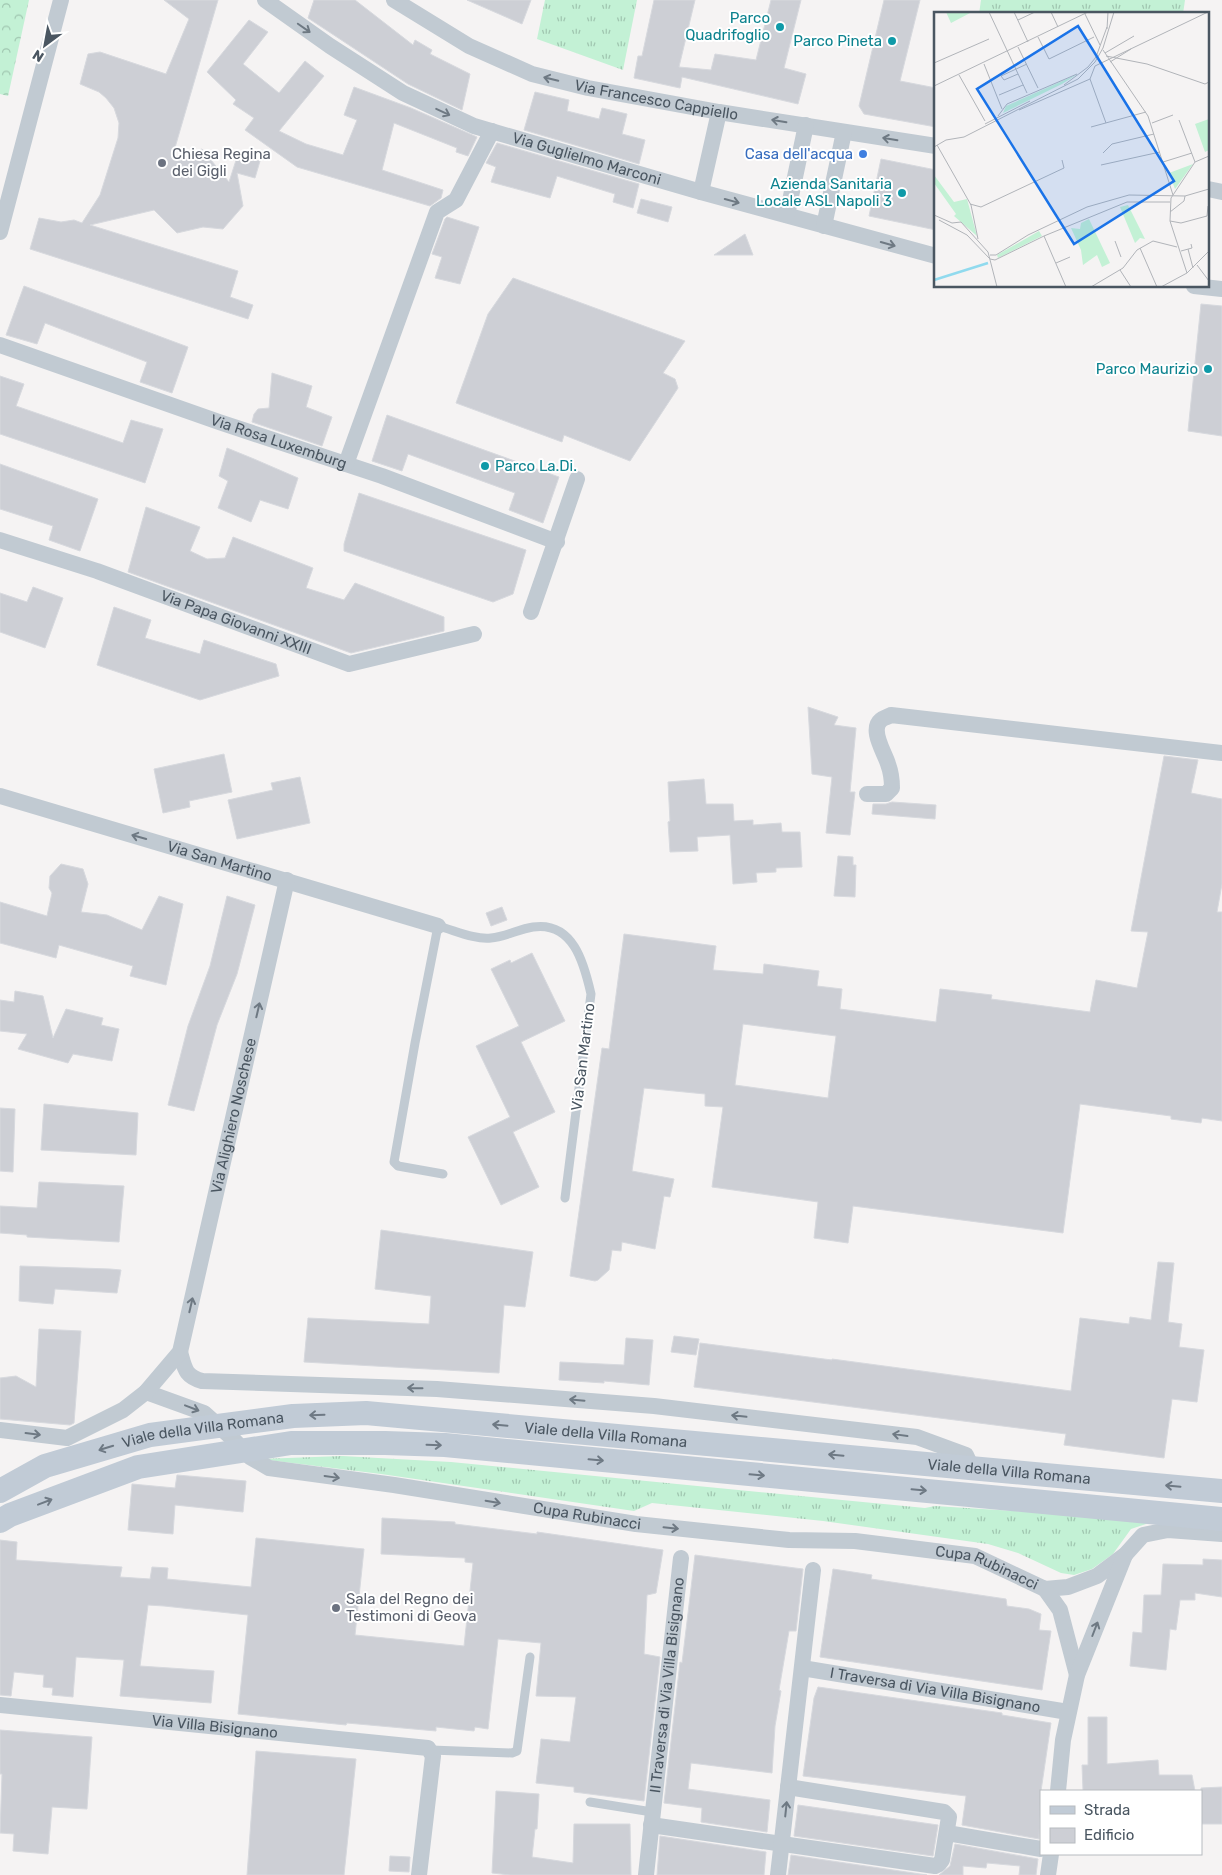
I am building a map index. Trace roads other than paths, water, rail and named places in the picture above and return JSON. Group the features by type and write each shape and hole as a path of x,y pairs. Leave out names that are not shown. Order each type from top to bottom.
{"main road":[{"name":"Viale della Villa Romana","path":"0,1491 45,1466 150,1435 293,1416 366,1413 1222,1491"},
{"name":"Viale della Villa Romana","path":"0,1521 10,1515 138,1467 291,1443 455,1446 1222,1519"}],"street":[{"path":"0,232 61,0"},
{"name":"Via Guglielmo Marconi","path":"264,0 330,46 403,93 474,126 701,192 934,255"},
{"name":"Via Francesco Cappiello","path":"394,0 469,46 532,74 588,88 720,112 934,146"},
{"path":"701,192 720,112"},
{"path":"787,215 806,126"},
{"path":"346,464 437,212 456,200 492,131"},
{"path":"824,226 844,132"},
{"name":"Via Rosa Luxemburg","path":"0,345 346,464 490,515 557,542"},
{"path":"531,612 557,542 577,479"},
{"name":"Via Papa Giovanni XXIII","path":"0,540 98,572 349,664 474,634"},
{"path":"867,794 886,794 892,788 892,778 876,735 881,719 892,716 1222,753"},
{"name":"Via San Martino","path":"0,796 438,926"},
{"name":"Via Alighiero Noschese","path":"180,1352 287,880"},
{"path":"0,1430 67,1438 123,1410 146,1392 180,1352"},
{"path":"180,1352 185,1370 191,1378 202,1381 437,1389 654,1406 917,1437 966,1454 972,1468"},
{"name":"Cupa Rubinacci","path":"146,1392 204,1413 250,1457 269,1468 394,1485 636,1524 789,1540 855,1541 975,1556 1045,1589 1060,1610 1077,1675"},
{"name":"Cupa Rubinacci","path":"1045,1589 1068,1587 1097,1576 1125,1555 1144,1535 1168,1530 1222,1534"},
{"name":"Cupa Rubinacci","path":"1058,1790 1068,1712 1077,1675 1125,1555"},
{"name":"II Traversa di Via Villa Bisignano","path":"646,1875 681,1558"},
{"path":"778,1875 813,1570"},
{"name":"I Traversa di Via Villa Bisignano","path":"802,1668 1068,1712"},
{"name":"Via Villa Bisignano","path":"0,1705 425,1747 431,1750"},
{"path":"419,1875 433,1756 431,1750"},
{"path":"652,1818 782,1844 935,1866 942,1860 949,1817 944,1812 788,1787"},
{"path":"947,1833 1040,1849"},
{"path":"1048,1875 1050,1855"}],"lane":[{"path":"438,926 394,1162 398,1166 443,1174"},
{"name":"Via San Martino","path":"438,926 480,938 492,938 531,927 547,926 570,938 586,971 591,994 565,1198"},
{"name":"Via Villa Bisignano","path":"431,1750 516,1752 518,1749 530,1658"},
{"name":"II Traversa di Via Villa Bisignano","path":"590,1802 652,1818"}],"place":[{"name":"Parco Quadrifoglio","path":"780,27"},
{"name":"Parco Pineta","path":"892,41"},
{"name":"Casa dell'acqua","path":"863,154"},
{"name":"Chiesa Regina dei Gigli","path":"162,163"},
{"name":"Azienda Sanitaria Locale ASL Napoli 3","path":"902,193"},
{"name":"Parco Maurizio","path":"1208,369"},
{"name":"Parco La.Di.","path":"485,466"},
{"name":"Sala del Regno dei Testimoni di Geova","path":"336,1608"}]}
